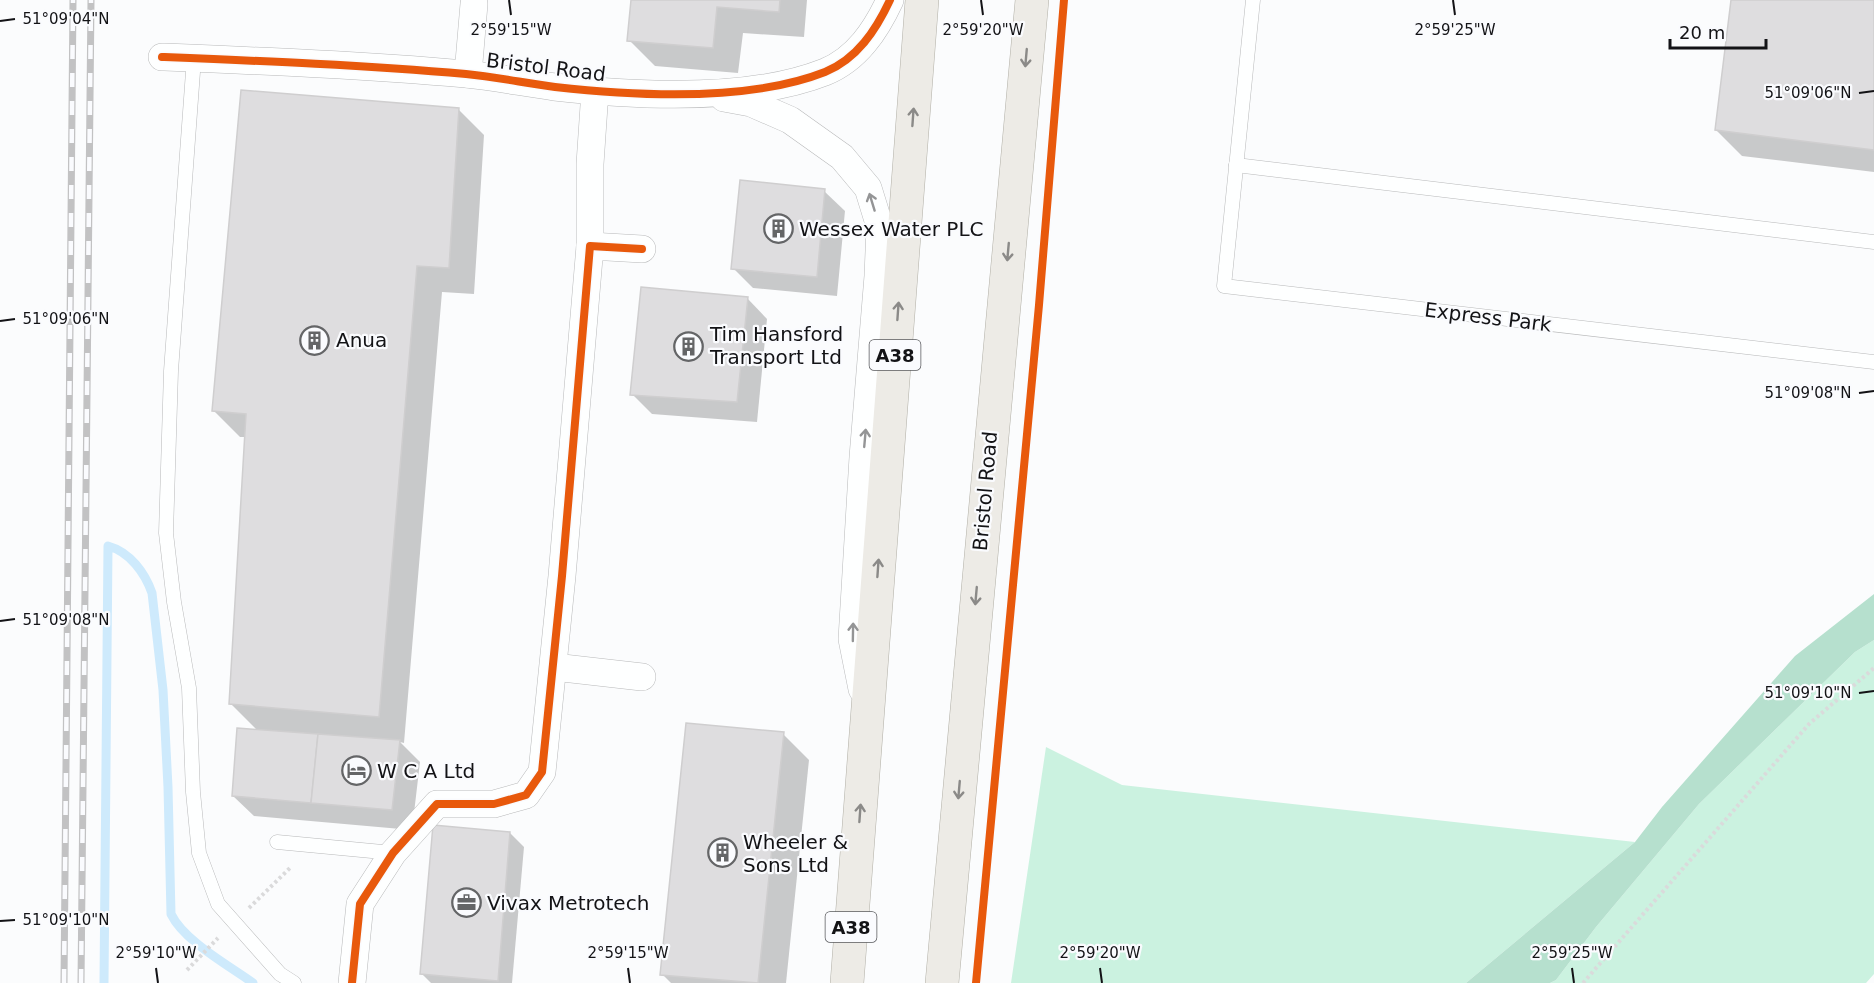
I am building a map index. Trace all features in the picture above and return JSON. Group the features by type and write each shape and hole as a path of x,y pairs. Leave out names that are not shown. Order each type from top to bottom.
{"main road":[{"name":"Bristol Road","path":"847,983 922,0"},
{"name":"Bristol Road","path":"942,983 1032,0"}],"street":[{"name":"Bristol Road","path":"162,57 468,74 596,91 707,94 788,84 827,71 855,53 878,25 890,0"},
{"path":"468,74 474,4"},
{"path":"352,983 360,904 393,853 437,804 494,804 526,795 542,772 554,667 590,246 590,164 596,91"},
{"name":"Bristol Road","path":"707,94 751,103 790,120 842,157 868,188 880,227 852,639 867,710"},
{"path":"590,246 642,249"},
{"path":"554,667 642,677"}],"lane":[{"name":"Express Park","path":"1253,0 1224,286 1874,362"},
{"path":"194,58 171,371 166,533 174,602 189,688 193,792 199,853 218,904 280,974 294,983"},
{"path":"1236,165 1874,242"},
{"path":"277,842 393,853"}],"path":[{"path":"1583,983 1809,724 1874,668"},
{"path":"187,970 292,866"}],"green space":[{"path":"1874,594 1874,640 1855,652 1699,804 1596,927 1556,980 1550,983 1466,983 1635,842 1662,807 1795,656"},
{"path":"1874,640 1874,974 1866,983 1550,983 1556,980 1596,927 1699,804 1855,652"},
{"path":"1046,747 1122,785 1635,842 1466,983 1011,983"}],"building":[{"path":"631,0 780,0 779,12 717,7 713,48 627,41"},
{"path":"1731,0 1874,0 1874,150 1715,130"},
{"name":"Anua","path":"241,90 459,108 449,268 417,266 379,717 229,704 246,414 212,411"},
{"name":"Wessex Water PLC","path":"740,180 825,189 817,277 731,269"},
{"name":"Tim Hansford Transport Ltd","path":"641,287 748,297 737,402 630,395"},
{"name":"Wheeler & Sons Ltd","path":"686,723 784,732 758,983 660,975"},
{"path":"237,728 318,734 311,803 232,796"},
{"name":"W C A Ltd","path":"318,734 400,740 392,810 311,803"},
{"name":"Vivax Metrotech","path":"433,825 510,832 498,981 420,974"}],"waterway":[{"path":"104,983 108,546 123,553 136,564 152,593 163,690 171,914 177,924 196,943 253,983"}],"railway":[{"path":"64,983 73,0"},
{"path":"81,983 91,0"}],"cycle path":[{"path":"162,57 428,71 621,93 728,92 795,82 836,66 856,51 872,33 890,0"},
{"path":"976,983 1039,305 1064,0"},
{"path":"352,983 360,904 393,853 437,804 494,804 526,795 542,772 562,576 590,246 642,249"}],"place":[{"name":"Wessex Water PLC","path":"778,229"},
{"name":"Anua","path":"315,340"},
{"name":"Tim Hansford Transport Ltd","path":"689,346"},
{"name":"W C A Ltd","path":"356,771"},
{"name":"Wheeler & Sons Ltd","path":"722,853"},
{"name":"Vivax Metrotech","path":"466,903"}]}
